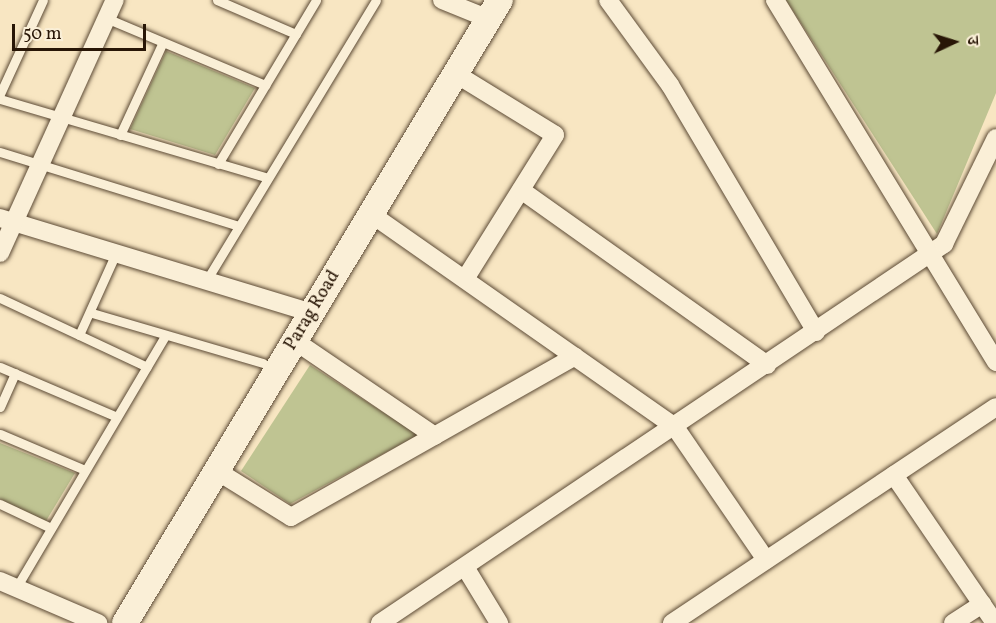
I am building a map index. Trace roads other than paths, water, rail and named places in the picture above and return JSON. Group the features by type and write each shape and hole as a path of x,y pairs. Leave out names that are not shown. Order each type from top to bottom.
{"street":[{"path":"0,253 7,220 41,164 115,0"},
{"path":"442,0 485,8"},
{"path":"608,0 670,85 816,332"},
{"path":"775,0 996,362"},
{"name":"Parag Road","path":"107,623 263,363 304,310 371,214 456,74 485,8"},
{"name":"Parag Road","path":"125,623 295,341 304,310 485,8"},
{"path":"456,74 555,135 465,279"},
{"path":"380,623 675,427 944,244 996,138"},
{"path":"521,190 767,365"},
{"path":"371,214 675,427 766,560"},
{"path":"7,220 304,310"},
{"path":"295,341 435,436"},
{"path":"217,471 291,517 575,356"},
{"path":"672,623 996,407"},
{"path":"894,475 995,623"},
{"path":"465,567 499,623"},
{"path":"8,584 98,623"},
{"path":"954,623 982,604"}],"lane":[{"path":"0,94 43,0"},
{"path":"217,0 296,34"},
{"path":"218,164 316,0"},
{"path":"206,281 376,0"},
{"path":"106,18 265,85"},
{"path":"120,135 163,42"},
{"path":"0,99 268,178"},
{"path":"0,152 239,226"},
{"path":"79,335 92,313 116,254"},
{"path":"0,298 147,367"},
{"path":"92,313 263,363"},
{"path":"8,584 51,528 165,336"},
{"path":"0,367 117,417"},
{"path":"0,407 15,373"},
{"path":"0,435 85,470"},
{"path":"0,504 51,528"}]}
